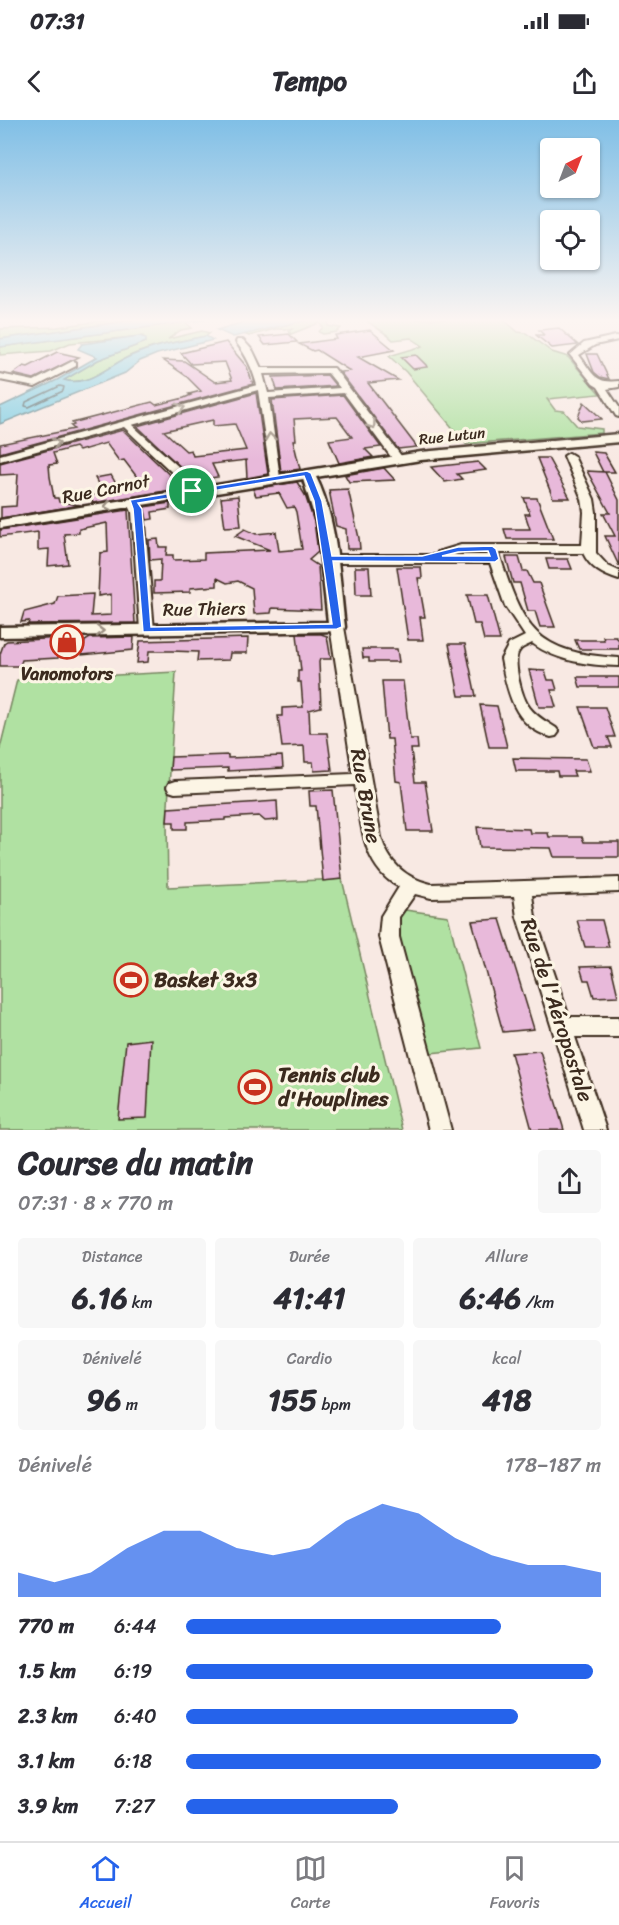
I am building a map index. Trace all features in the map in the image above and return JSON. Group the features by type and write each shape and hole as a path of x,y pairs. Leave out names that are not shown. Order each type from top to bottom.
{"main road":[{"name":"Rue Lutun","path":"290,476 453,452 619,438"},
{"name":"Rue Brune","path":"307,473 318,501 337,627"},
{"name":"Rue Carnot","path":"0,524 54,517 133,501 290,476"},
{"name":"Rue Thiers","path":"0,632 337,627"}],"street":[{"path":"0,377 35,384 69,366"},
{"path":"255,366 263,391 275,478"},
{"path":"583,366 603,386 619,384"},
{"path":"257,371 327,368 331,370 398,459"},
{"path":"603,386 602,389 619,414"},
{"path":"0,458 125,423 263,391 347,390"},
{"path":"125,423 184,477 192,491"},
{"path":"569,456 588,498 590,558 594,563 619,576"},
{"path":"133,501 137,509 147,630"},
{"path":"328,559 422,559 589,549"},
{"path":"493,554 509,604 524,628 534,637 550,649 568,657 590,662 619,662"},
{"name":"Rue Brune","path":"337,627 372,837 378,856 390,872 411,885"},
{"path":"534,637 514,647 508,659 519,707 527,717 551,732"},
{"path":"175,787 362,779"},
{"path":"440,1130 389,937 390,916 411,885 431,891 619,885"},
{"name":"Rue de l'Aéropostale","path":"522,888 526,917 595,1130"},
{"path":"561,1028 619,1027"}],"green space":[{"path":"88,366 112,366 82,381 64,380"},
{"path":"400,366 576,366 600,394 547,399 555,410 564,411 577,426 602,429 602,433 466,444"},
{"path":"176,672 167,822 168,887 342,879 402,1130 0,1130 0,748 17,680"},
{"path":"405,910 448,916 481,1048 430,1053 398,937 398,917"}],"water":[{"path":"81,366 88,366 64,380 82,381 113,366 134,366 125,373 0,424 0,407"}],"building":[{"path":"24,366 60,366 34,379 13,374"},
{"path":"172,366 192,366 215,382 232,380 227,366 246,366 253,384 0,453 0,444 74,429 71,426 74,425 72,423 152,402 156,405 201,391"},
{"path":"342,366 374,366 398,380 368,383 417,447 398,449 340,372 350,371"},
{"path":"410,366 427,367 413,369"},
{"path":"592,366 603,366 609,379 600,377"},
{"path":"327,375 336,386 277,390 273,377"},
{"path":"256,393 268,474 247,478 246,460 212,464 218,477 194,480 137,426","holes":["213,420 213,426 235,424 246,450 193,456 191,450 186,451 164,431"]},
{"path":"343,395 381,447 365,449 373,457 339,463 329,440 352,437 337,417 294,419 296,440 293,440 300,469 281,472 272,400"},
{"path":"584,402 602,419 582,421 578,417"},
{"path":"123,430 183,488 93,503 90,496 103,493 95,478 111,475 119,489 143,485 124,460 119,461 106,443 79,451 75,447 53,453 57,464 49,465 50,477 54,498 58,498 59,502 81,505 1,518 1,507 16,506 18,474 0,475 0,463"},
{"path":"593,452 604,453 615,472 603,472"},
{"path":"537,458 548,458 570,498 553,498"},
{"path":"478,462 486,470 457,474 462,479 445,482 431,467"},
{"path":"384,468 395,480 349,482 345,475"},
{"path":"587,471 605,472 619,500 619,566 605,536 615,536 603,513 610,513"},
{"path":"297,482 305,495 314,522 318,552 309,560 318,566 321,610 272,608 271,613 254,614 252,588 238,581 227,583 217,578 217,586 190,588 190,592 154,593 154,581 160,581 161,559 150,560 149,540 158,539 159,547 167,547 166,555 173,555 173,560 204,559 204,553 270,550 235,536 245,529 256,534 276,532 279,551 302,549 294,507 287,508 279,493 256,496 253,489"},
{"path":"348,489 360,549 347,549 346,529 336,526 329,490"},
{"path":"238,496 241,526 225,527 221,498"},
{"path":"524,498 537,498 553,539 507,539 504,529 530,529 525,514 530,514"},
{"path":"170,503 170,509 152,512 153,519 147,520 144,507"},
{"path":"128,510 135,623 28,624 29,621 21,622 24,612 55,604 58,596 93,594 91,616 111,615 111,594 98,596 100,553 108,552 107,523 79,529 79,533 64,534 68,564 48,566 49,549 38,550 38,532 0,537 0,530"},
{"path":"506,557 519,557 523,571 527,571 533,583 539,583 555,627 540,627 535,611 528,611 520,583 513,583"},
{"path":"546,559 568,559 572,569 549,569"},
{"path":"355,567 369,567 371,595 356,595"},
{"path":"397,567 421,567 422,578 418,578 425,617 420,617 423,640 408,640"},
{"path":"467,595 488,595 500,640 484,640 480,624 474,624"},
{"path":"297,634 327,636 331,659 320,659 319,662 321,707 309,710 310,733 327,733 332,770 314,771 313,762 305,762 304,746 282,747 278,716 282,716 282,708 303,707 301,682 298,682 298,671 301,671"},
{"path":"134,637 133,650 82,655 85,641 90,638"},
{"path":"603,637 616,637 619,640 619,649 579,649 575,640 604,640"},
{"path":"63,638 58,658 22,660 20,666 0,666 0,654 7,641"},
{"path":"248,638 247,653 230,653 229,660 197,661 198,652 149,651 148,662 137,663 140,641"},
{"path":"449,644 465,644 476,696 459,696"},
{"path":"362,649 397,649 399,662 369,662 369,658 363,658"},
{"path":"529,670 545,671 548,680 554,680 557,690 551,690 556,707 539,707"},
{"path":"577,677 619,677 619,687 580,687"},
{"path":"382,681 403,681 410,739 417,739 418,749 411,749 415,782 425,782 433,831 407,831 401,782 396,781 392,739 387,739"},
{"path":"480,705 497,706 507,747 489,747"},
{"path":"580,707 605,707 615,737 608,737 612,747 594,747"},
{"path":"228,755 228,758 282,756 283,768 228,771 228,768 170,770 171,757"},
{"path":"513,758 586,759 590,771 573,771 575,776 558,776 557,771 516,771"},
{"path":"333,790 342,879 323,881 316,806 310,806 309,791"},
{"path":"277,801 278,820 265,821 259,816 225,818 225,820 187,822 187,829 174,829 174,822 167,822 168,808"},
{"path":"477,827 529,829 530,833 548,833 549,837 582,837 584,842 619,842 619,857 554,857 551,848 480,847"},
{"path":"500,919 534,1029 503,1032 472,921"},
{"path":"577,920 602,920 609,947 585,947"},
{"path":"611,966 618,996 594,997 589,980 584,980 580,967"},
{"path":"151,1039 147,1118 118,1119 126,1042"},
{"path":"540,1051 564,1130 532,1130 511,1053"}],"place":[{"name":"Vanomotors","path":"67,642"},
{"name":"Basket 3x3","path":"131,980"},
{"name":"Tennis club d'Houplines","path":"255,1087"}],"route":[{"path":"192,491 133,501 137,509 147,630 337,627 328,559 495,559 492,549 458,549 439,556 422,559 328,559 322,517 314,485 307,473 192,491"}]}
